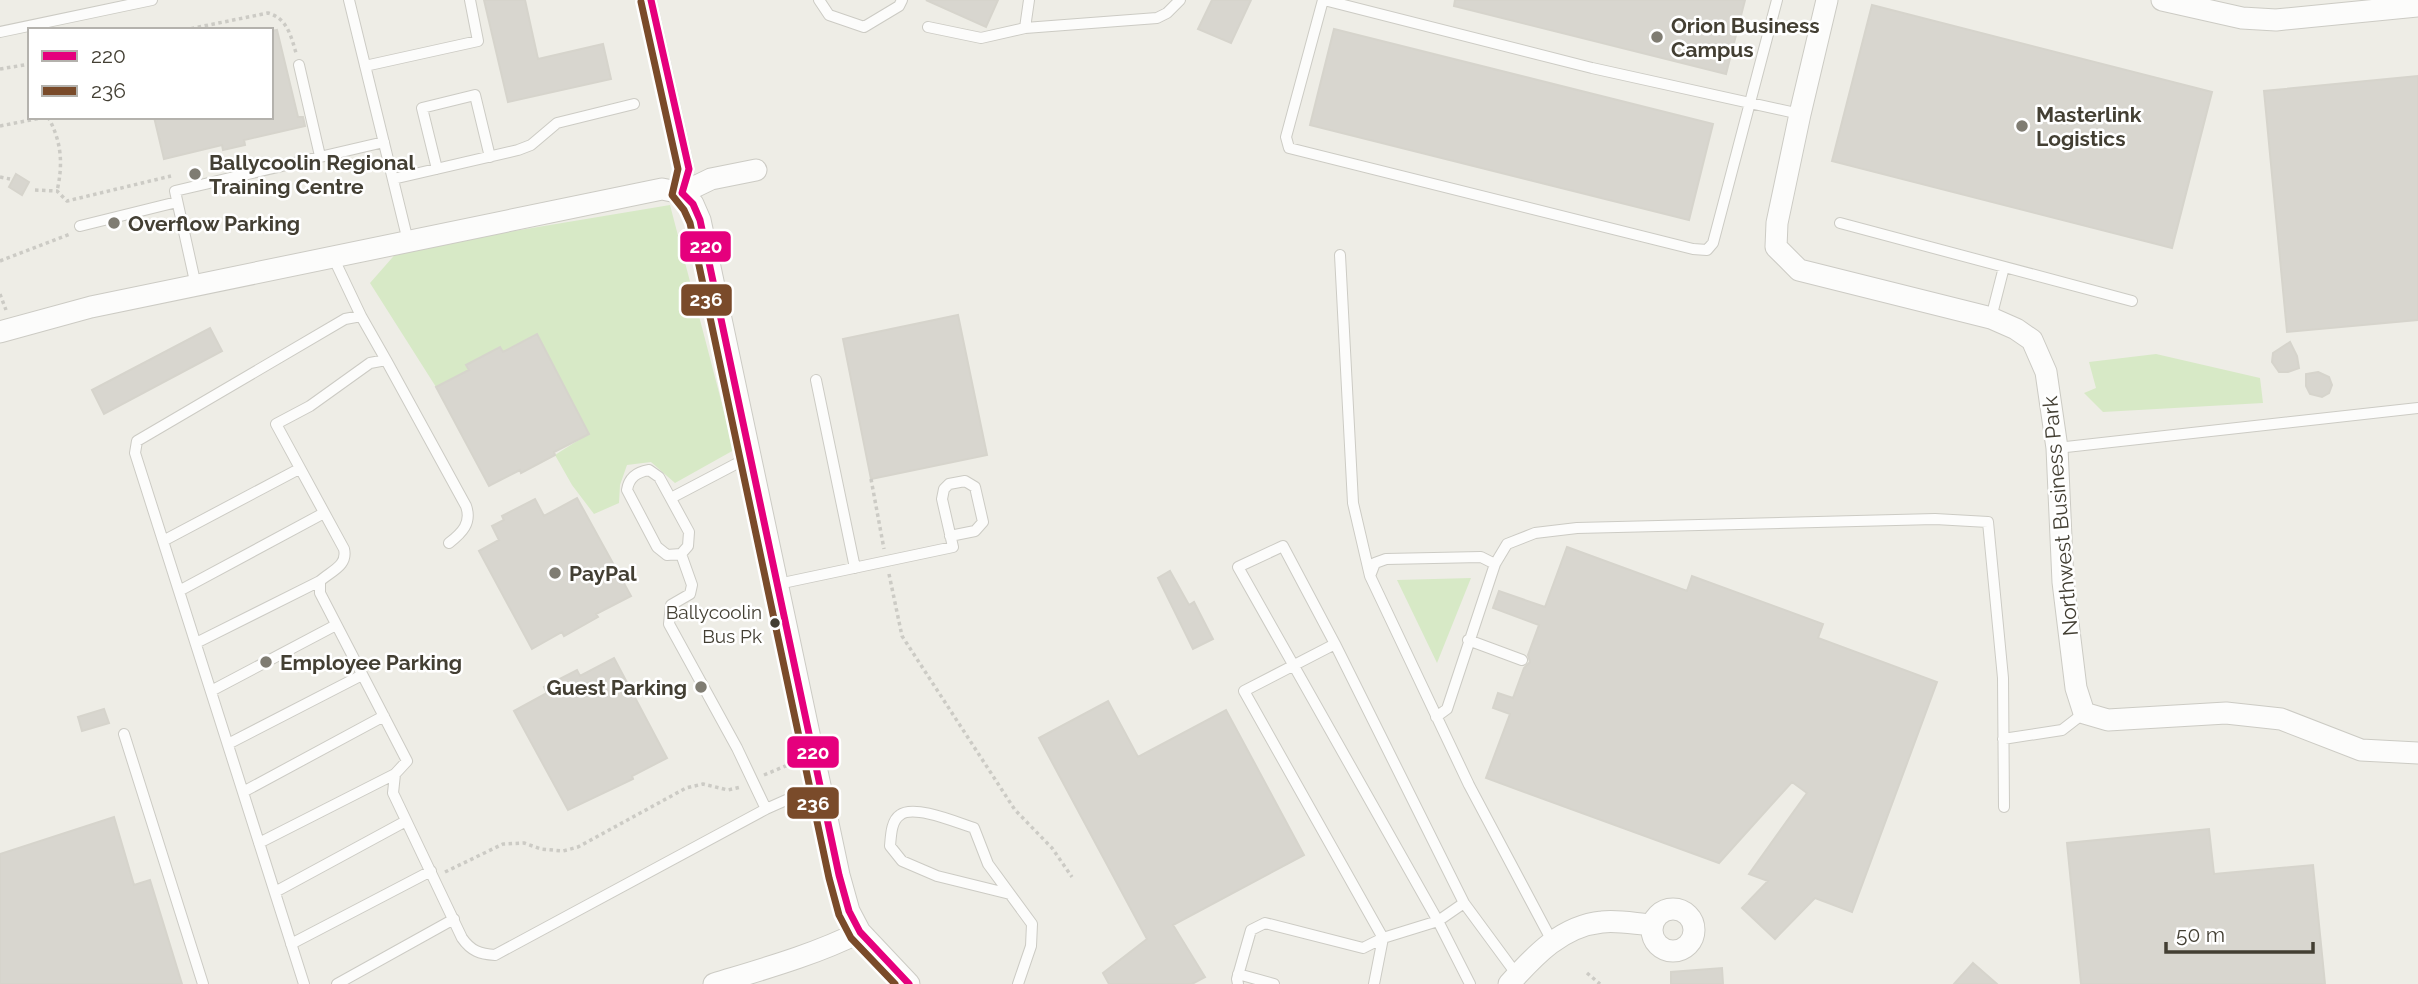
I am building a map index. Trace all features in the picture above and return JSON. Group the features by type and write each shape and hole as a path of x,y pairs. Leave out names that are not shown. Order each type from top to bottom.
{"street":[{"name":"Northwest Business Park","path":"1827,0 1777,223 1776,247 1800,270 1992,318 2032,340 2046,372 2057,448 2063,582 2076,688 2084,713"},
{"path":"2162,0 2242,18 2276,20 2418,6"},
{"path":"682,193 711,179 756,170"},
{"path":"0,332 91,307 662,189 673,189 682,193 693,204 700,220 842,887 849,911 860,932 909,984"},
{"path":"2084,713 2108,720 2226,713 2281,719 2361,750 2418,753"},
{"path":"1513,980 1552,941 1570,929 1603,922 1652,925"},
{"path":"714,984 804,955 860,932"}],"lane":[{"path":"0,32 152,0"},
{"path":"349,0 408,241"},
{"path":"365,66 478,41 470,0"},
{"path":"651,0 689,169 682,193"},
{"path":"819,0 829,15 864,27 899,6 902,0"},
{"path":"1025,28 1029,0"},
{"path":"928,27 981,38 1025,28 1157,18 1167,13 1180,0"},
{"path":"1777,0 1751,104 1713,243 1707,250 1289,148 1286,137 1323,0 1592,68 1751,104 1800,114"},
{"path":"299,65 320,156"},
{"path":"437,169 422,108 475,95 490,157"},
{"path":"393,179 531,145 557,123 634,104"},
{"path":"80,226 320,156 384,142"},
{"path":"176,196 196,286"},
{"path":"1840,223 2132,301"},
{"path":"1340,254 1353,503 1370,576 1468,785 1552,941"},
{"path":"333,257 361,316 466,506 469,515 467,524 449,543"},
{"path":"1992,318 2004,267"},
{"path":"304,984 135,453 136,441 345,319 361,316"},
{"path":"196,643 320,581 344,564 344,550 276,424 310,406 370,363 386,360"},
{"path":"816,380 855,568"},
{"path":"2057,448 2418,408"},
{"path":"671,498 751,456"},
{"path":"163,541 299,469"},
{"path":"649,470 659,477 671,498 689,532 688,546 681,554 667,555 657,547 627,490 629,481 634,475 649,470"},
{"path":"778,584 953,547 950,536 942,494 949,484 965,481 975,487 983,522 975,531 950,536"},
{"path":"179,591 324,513"},
{"path":"1436,717 1447,709 1494,564 1507,544 1535,533 1577,528 1935,519 1988,522 2003,678 2004,807"},
{"path":"1470,984 1438,921 1238,567 1283,546 1464,903 1513,980"},
{"path":"681,554 692,585 690,594 671,605 669,624 737,748 766,809"},
{"path":"1370,576 1375,563 1386,559 1480,557 1494,564"},
{"path":"259,843 395,774 407,761 320,593 320,581"},
{"path":"211,691 336,625"},
{"path":"1468,640 1522,660"},
{"path":"1335,644 1244,691 1383,938 1374,984"},
{"path":"228,744 362,675"},
{"path":"2003,739 2062,730 2084,713"},
{"path":"243,792 384,716"},
{"path":"124,734 203,984"},
{"path":"395,774 393,793 468,947 482,954 495,955 766,809 820,785"},
{"path":"1010,894 937,876 902,861 890,846 894,824 900,814 914,810 974,828 988,864 1010,894 1032,924 1031,946 1018,984"},
{"path":"275,892 406,821"},
{"path":"291,944 432,875"},
{"path":"1274,984 1238,979 1251,930 1265,923 1363,948 1383,938 1438,921 1464,903"},
{"path":"337,984 454,919"}],"path":[{"path":"193,28 258,14 277,16 287,28 299,65"},
{"path":"0,69 28,64"},
{"path":"0,126 37,119"},
{"path":"48,119 59,149 62,168 57,191"},
{"path":"35,190 57,191 67,201 124,189 128,185 171,175 176,196"},
{"path":"0,177 10,179"},
{"path":"0,261 66,236 80,226"},
{"path":"872,479 902,636 1016,810 1052,848 1072,877"},
{"path":"432,875 503,844 524,843 541,849 563,851 578,847 686,788 703,784 738,790 781,766 814,755"},
{"path":"1587,973 1600,984"}],"green space":[{"path":"670,205 734,450 675,483 651,462 627,465 620,485 619,503 594,514 572,485 555,455 588,434 536,335 436,387 370,283 399,250"},
{"path":"2156,354 2260,378 2263,403 2103,412 2084,393 2096,388 2089,362"},
{"path":"1471,578 1437,663 1397,580"}],"building":[{"path":"484,0 525,0 538,59 603,44 611,79 508,102"},
{"path":"926,0 998,0 986,27"},
{"path":"1212,0 1251,0 1231,43 1198,29"},
{"name":"Orion Business Campus","path":"1455,0 1745,0 1726,74 1454,6"},
{"name":"Masterlink Logistics","path":"1872,5 2212,92 2172,248 1832,161"},
{"path":"1334,29 1713,124 1689,220 1310,125"},
{"path":"277,30 298,117 303,117 305,126 244,140 245,145 223,150 222,145 164,159 154,119 273,119 273,31"},
{"path":"2418,76 2418,320 2287,332 2264,91"},
{"path":"16,174 29,182 22,195 9,187"},
{"path":"958,315 987,455 871,479 843,339"},
{"path":"210,328 222,351 104,414 92,390"},
{"path":"537,334 589,434 521,473 520,470 489,486 436,387 469,370 466,365 500,347 503,352"},
{"path":"2290,342 2299,368 2279,372 2272,362 2273,353"},
{"path":"2318,372 2329,377 2332,385 2329,393 2322,397 2310,394 2306,386 2306,374"},
{"name":"PayPal","path":"577,498 631,596 596,614 598,617 564,636 562,632 532,649 479,551 499,540 492,526 504,520 502,516 535,499 544,516"},
{"path":"1567,547 1687,591 1692,576 1823,624 1818,638 1937,682 1852,912 1815,898 1775,939 1742,908 1768,881 1749,874 1807,793 1792,782 1719,863 1486,778 1510,714 1493,708 1498,693 1513,698 1524,668 1530,662 1528,655 1539,625 1493,608 1499,591 1545,607"},
{"path":"1170,571 1189,605 1194,602 1213,639 1193,649 1158,578"},
{"path":"614,658 667,758 632,776 633,779 568,810 514,711 547,693 544,687 577,670 580,676"},
{"path":"1108,701 1138,757 1226,710 1304,855 1173,925 1205,977 1192,984 1109,984 1103,973 1147,939 1039,738"},
{"path":"104,709 109,723 82,731 78,717"},
{"path":"114,817 134,885 150,880 182,984 0,984 0,854"},
{"path":"2209,829 2214,874 2313,865 2325,984 2081,984 2067,843"},
{"path":"1973,963 1997,984 1954,984"},
{"path":"1722,968 1723,984 1671,984 1671,972"}],"transit line":[{"name":"220","path":"651,0 689,169 682,193 693,204 700,220 839,875 849,911 860,932 909,984"},
{"name":"236","path":"641,2 678,169 672,195 690,223 829,878 839,915 851,938 895,984"}],"place":[{"name":"Orion Business Campus","path":"1657,37"},
{"name":"Masterlink Logistics","path":"2022,126"},
{"name":"Ballycoolin Regional Training Centre","path":"195,174"},
{"name":"Overflow Parking","path":"114,223"},
{"name":"PayPal","path":"555,573"},
{"name":"Ballycoolin Bus Pk","path":"775,623"},
{"name":"Employee Parking","path":"266,662"},
{"name":"Guest Parking","path":"701,687"}]}
